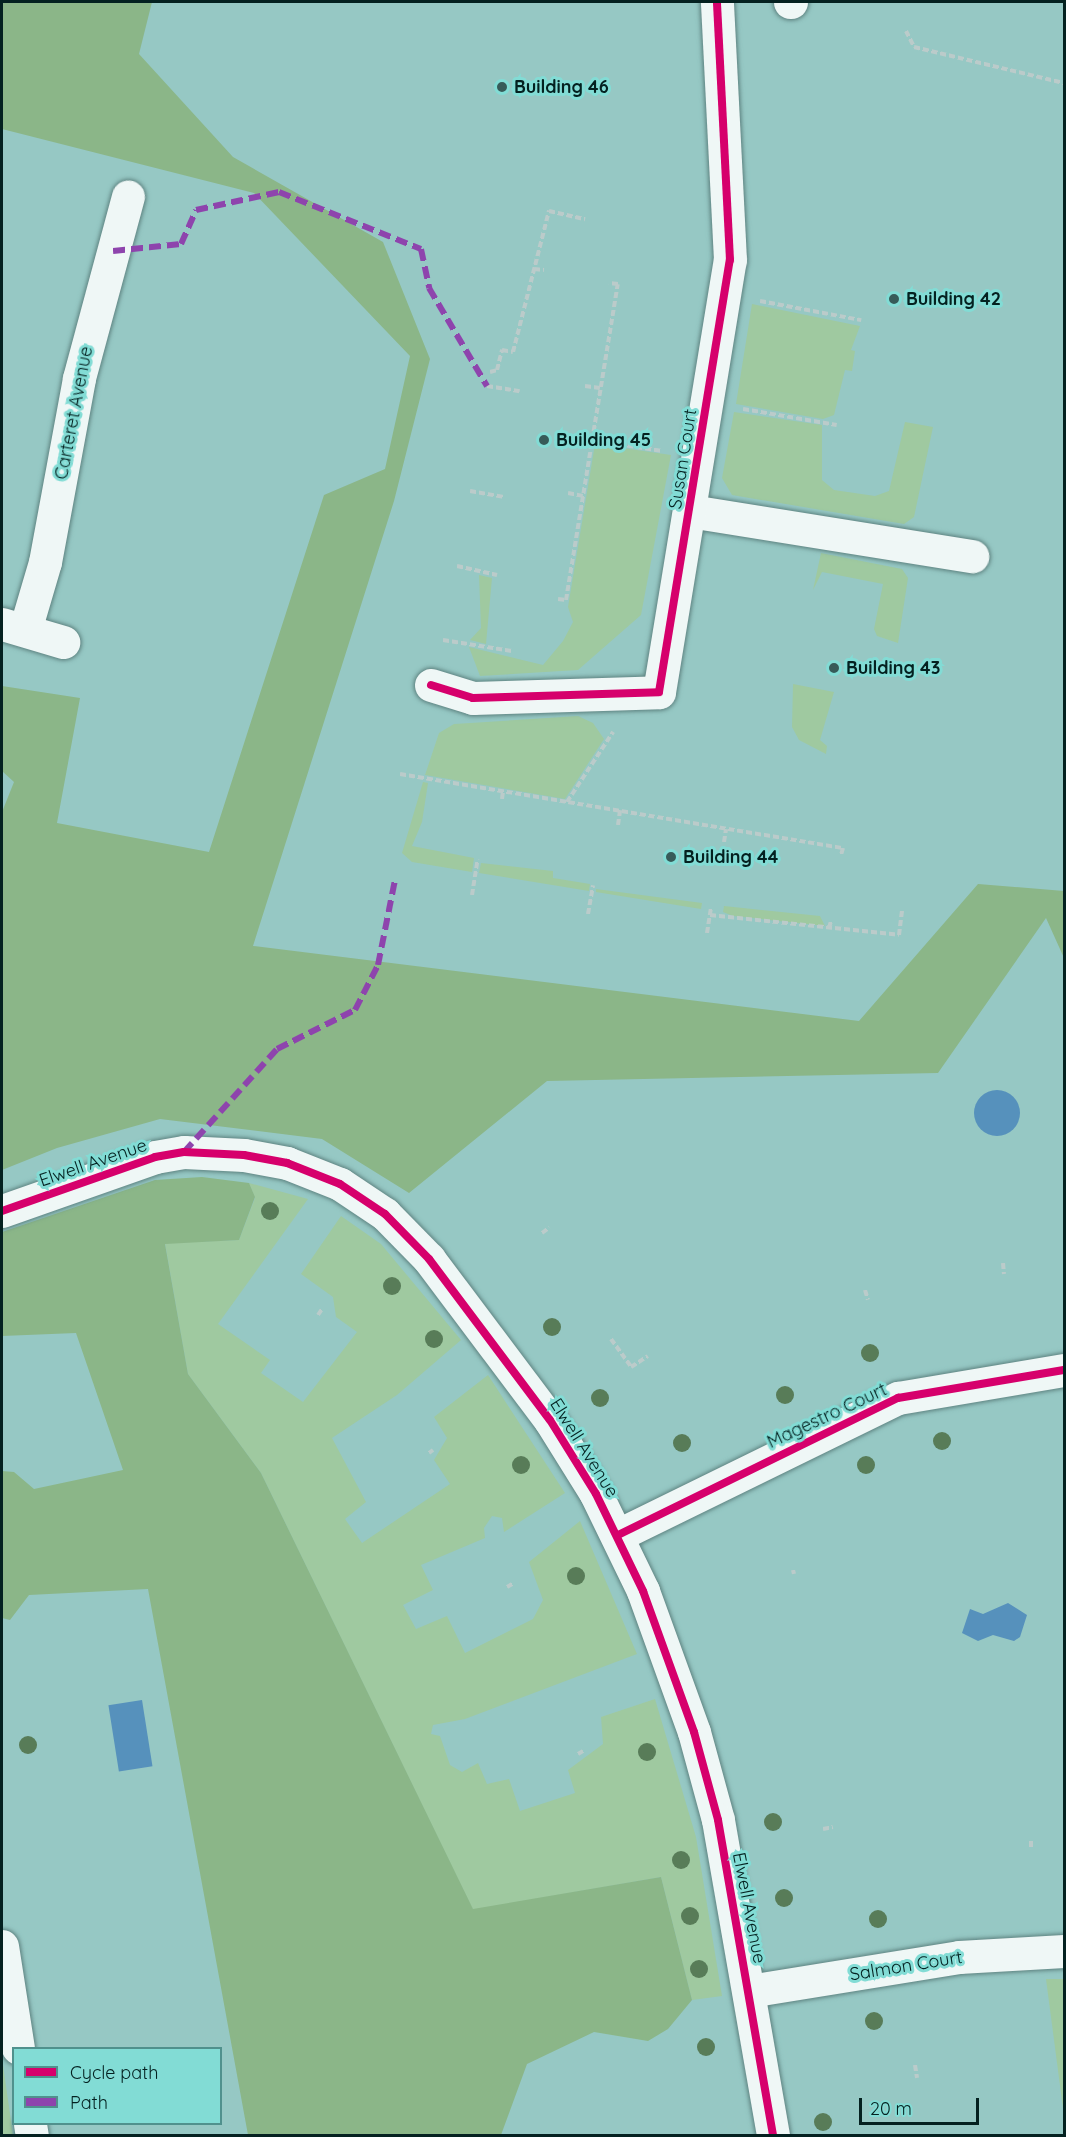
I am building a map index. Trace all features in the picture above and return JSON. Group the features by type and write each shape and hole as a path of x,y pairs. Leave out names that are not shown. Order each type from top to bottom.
{"street":[{"name":"Susan Court","path":"432,685 473,698 659,692 724,295 730,215 717,2"},
{"name":"Carteret Avenue","path":"13,627 45,562 79,378 128,197"},
{"path":"690,511 972,556"},
{"path":"13,627 63,642"},
{"name":"Elwell Avenue","path":"2,1211 113,1170 184,1152 286,1163 340,1184 391,1220 454,1289 550,1420 618,1535 694,1732 718,1820 773,2136"},
{"name":"Magestro Court","path":"618,1535 898,1398 1065,1371"},
{"name":"Salmon Court","path":"749,1992 959,1957 1065,1951"},
{"path":"2,1960 18,2047"}],"path":[{"path":"906,31 914,47 1065,83"},
{"path":"490,372 497,370 502,350 513,352 549,211 585,219"},
{"path":"534,269 544,270"},
{"path":"558,599 566,600 618,284 609,283"},
{"path":"724,295 861,320"},
{"path":"487,386 520,391"},
{"path":"585,386 600,388"},
{"path":"707,403 837,425"},
{"path":"592,440 698,457"},
{"path":"470,491 503,497"},
{"path":"568,493 583,496"},
{"path":"457,566 497,575"},
{"path":"443,640 512,651"},
{"path":"567,802 638,693"},
{"path":"400,774 843,848 841,855"},
{"path":"502,799 503,791"},
{"path":"618,825 620,810"},
{"path":"724,842 726,829"},
{"path":"472,895 478,859"},
{"path":"588,914 593,885"},
{"path":"707,933 711,908"},
{"path":"710,915 899,935 902,909"},
{"path":"829,928 831,921"},
{"path":"542,1233 549,1227"},
{"path":"1003,1263 1004,1274"},
{"path":"865,1290 868,1300"},
{"path":"318,1315 322,1309"},
{"path":"611,1339 632,1367 648,1356"},
{"path":"507,1587 514,1583"},
{"path":"578,1754 584,1751"},
{"path":"823,1829 833,1827"},
{"path":"1031,1841 1031,1849"},
{"path":"915,2065 917,2078"}],"green space":[{"path":"2,2 152,2 139,54 233,157 383,242 430,359 394,501 253,946 859,1021 978,884 1064,891 1064,958 1046,918 938,1073 547,1081 409,1193 322,1139 160,1119 57,1148 2,1170 2,812 14,782 2,771 2,686 80,698 57,823 209,852 324,495 385,469 410,356 254,193 2,129"},
{"path":"752,304 860,326 851,350 855,351 852,371 845,370 834,415 823,419 736,404"},
{"path":"734,412 822,425 822,480 834,490 875,496 889,491 905,422 933,427 914,517 904,524 732,495 722,478"},
{"path":"595,444 671,455 641,615 578,670 480,676 469,647 543,665 563,641 573,622 568,607"},
{"path":"821,553 902,569 908,578 898,643 877,636 874,629 883,584 822,572 813,590"},
{"path":"479,575 492,578 486,644 470,640 481,628"},
{"path":"793,684 834,692 820,740 827,746 826,754 799,740 792,727"},
{"path":"578,716 593,723 604,739 565,799 425,775 439,733 454,724"},
{"path":"423,782 428,783 422,822 412,846 474,858 472,872 412,862 402,853"},
{"path":"481,863 553,871 553,878 590,884 589,891 479,873"},
{"path":"596,889 702,903 701,909 596,892"},
{"path":"724,906 820,916 825,926 733,916 723,912"},
{"path":"202,1177 249,1183 255,1197 239,1240 165,1244 188,1374 261,1473 473,1909 661,1877 692,2000 668,2029 648,2041 594,2032 527,2064 501,2135 248,2135 148,1589 29,1595 10,1620 2,1618 2,1471 14,1472 34,1489 123,1470 76,1333 2,1336 2,1232 155,1180"},
{"path":"249,1183 308,1199 218,1324 270,1360 261,1373 303,1402 357,1332 336,1317 333,1297 301,1274 341,1216 381,1244 461,1340 397,1395 332,1438 366,1502 345,1519 362,1543 450,1484 434,1460 447,1438 434,1417 488,1375 565,1493 504,1532 502,1518 492,1516 484,1528 485,1538 421,1565 433,1590 403,1605 416,1629 447,1616 465,1653 533,1619 543,1600 529,1562 580,1521 637,1654 465,1719 433,1725 431,1734 440,1736 450,1765 462,1772 478,1763 487,1784 509,1779 520,1811 575,1793 568,1770 603,1744 601,1717 655,1699 696,1837 722,1996 692,2000 661,1877 473,1910 261,1473 188,1374 165,1243 239,1240 255,1198"},
{"path":"1046,1979 1064,1979 1064,2116"},
{"path":"2,2058 13,2135 2,2135"}],"water":[{"path":"997,1090 1013,1097 1020,1113 1013,1129 997,1136 981,1129 974,1113 981,1097"},
{"path":"1008,1603 1027,1615 1020,1637 1014,1641 993,1635 978,1641 962,1633 970,1609 983,1614"},
{"path":"142,1700 152,1766 119,1771 108,1705"}],"marked path":[{"path":"113,251 181,244 196,210 279,192 421,249 429,288 487,386"},
{"path":"184,1152 277,1049 355,1010 378,965 395,880"}],"cycle path":[{"path":"431,685 473,698 659,692 730,260 717,2"},
{"path":"2,1211 155,1157 184,1152 244,1155 287,1163 340,1184 385,1214 429,1259 550,1420 596,1494 643,1591 694,1732 718,1820 773,2136"},
{"path":"618,1535 898,1398 1064,1370"}],"place":[{"name":"Building 46","path":"502,87"},
{"name":"Building 42","path":"894,299"},
{"name":"Building 45","path":"544,440"},
{"name":"Building 43","path":"834,668"},
{"name":"Building 44","path":"671,857"}]}
